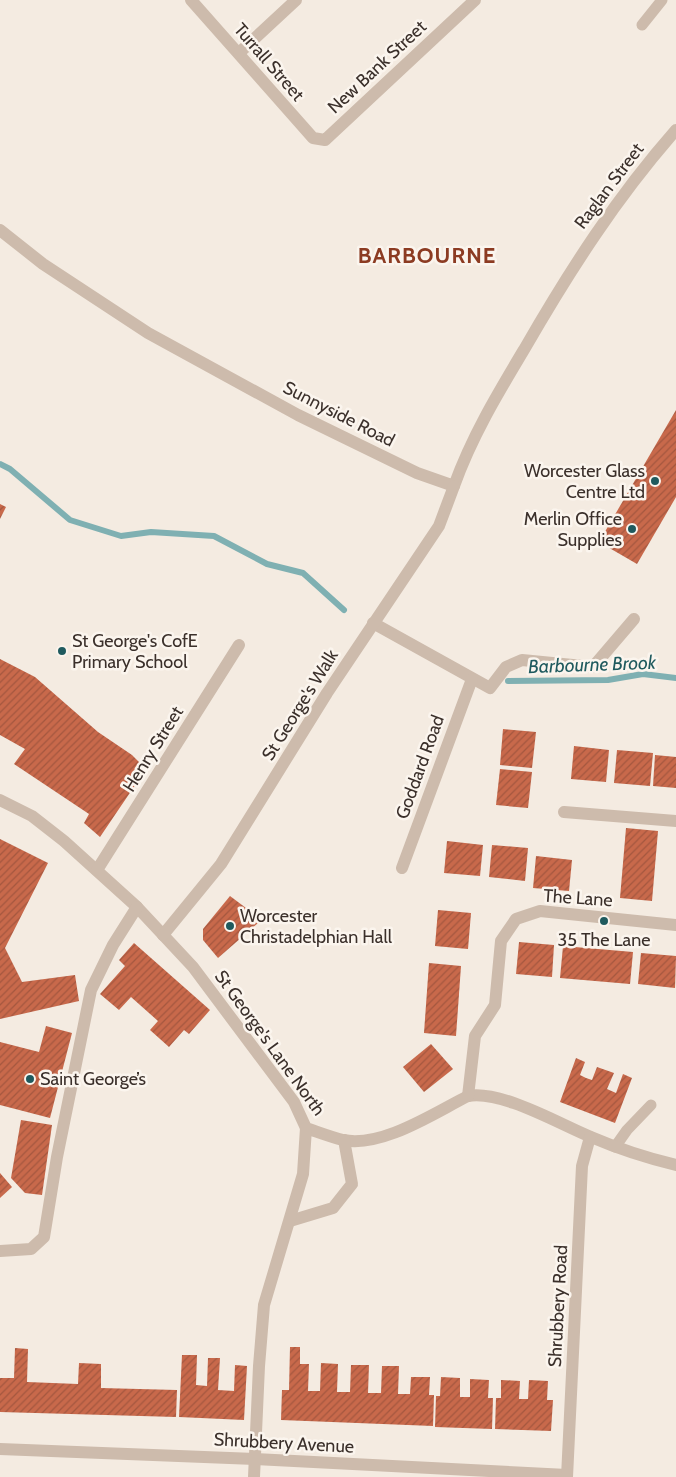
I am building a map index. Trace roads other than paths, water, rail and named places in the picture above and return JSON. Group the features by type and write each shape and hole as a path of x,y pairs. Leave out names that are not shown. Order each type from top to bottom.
{"street":[{"name":"Turrall Street","path":"190,0 313,138 325,140"},
{"path":"239,53 296,0"},
{"name":"New Bank Street","path":"325,140 475,0"},
{"name":"Raglan Street","path":"454,486 466,452 482,421 573,266 638,173 676,130"},
{"name":"Sunnyside Road","path":"0,230 42,264 148,334 298,415 416,473 454,486"},
{"name":"St George's Walk","path":"163,935 221,864 327,693 439,526 454,486"},
{"path":"373,623 490,688 506,667 522,660 593,667 634,619"},
{"name":"Henry Street","path":"97,870 239,646"},
{"name":"Goddard Road","path":"402,868 472,679"},
{"name":"St George's Lane North","path":"0,800 32,816 138,907 193,967 294,1102 306,1128 344,1140 372,1140 393,1133 468,1096 479,1094 501,1098 615,1147 676,1165"},
{"path":"564,812 676,821"},
{"path":"0,1250 32,1249 44,1237 57,1157 91,990 113,945 138,907"},
{"name":"The Lane","path":"468,1096 475,1036 495,1005 501,940 516,918 540,910 676,925"},
{"path":"254,1477 264,1305 303,1174 306,1128"},
{"name":"Shrubbery Road","path":"567,1476 582,1166 590,1137"},
{"path":"290,1221 333,1208 352,1184 344,1140"},
{"name":"Shrubbery Avenue","path":"0,1449 255,1459 567,1476"}],"lane":[{"path":"642,26 662,0"},
{"path":"615,1147 627,1130 651,1105"}],"waterway":[{"name":"Barbourne Brook","path":"0,464 10,469 70,520 121,536 151,532 214,536 267,564 303,573 344,610"},
{"name":"Barbourne Brook","path":"508,681 608,680 643,674 676,678"}],"place":[{"name":"Worcester Glass Centre Ltd","path":"655,481"},
{"name":"Merlin Office Supplies","path":"632,529"},
{"name":"St George's CofE Primary School","path":"62,651"},
{"name":"35 The Lane","path":"604,921"},
{"name":"Worcester Christadelphian Hall","path":"230,926"},
{"name":"Saint George’s","path":"30,1079"}],"district":[{"name":"BARBOURNE","path":"427,255"}]}
